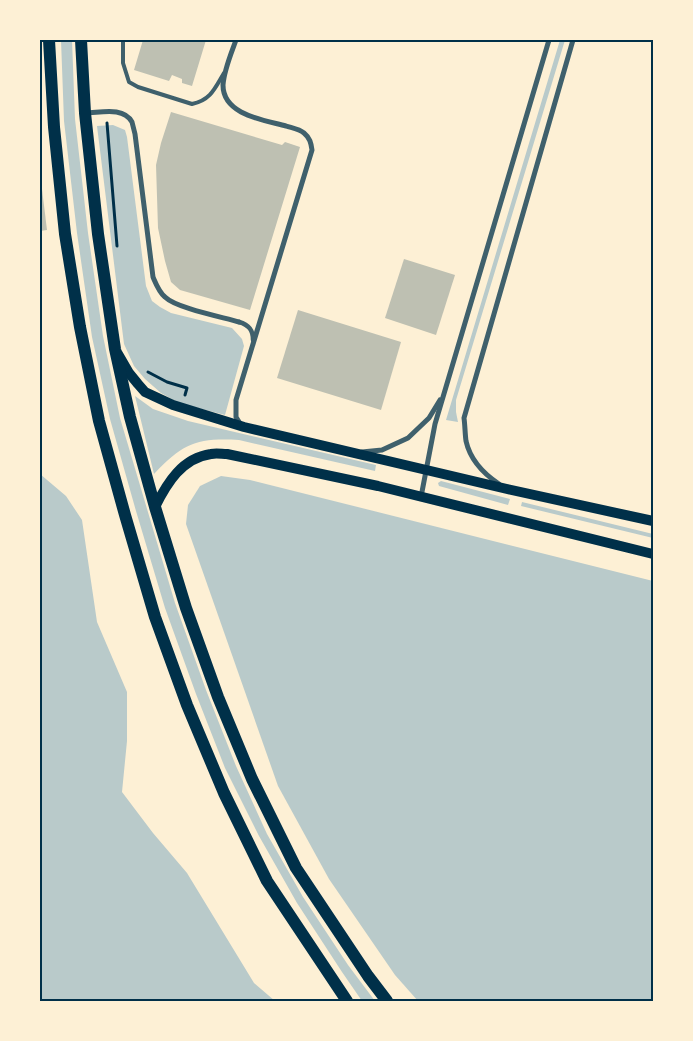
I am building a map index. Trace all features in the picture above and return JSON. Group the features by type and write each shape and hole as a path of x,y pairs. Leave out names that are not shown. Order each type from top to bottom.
{"main road":[{"path":"49,40 55,137 66,234 80,327 99,421 155,617 187,705 224,792 267,881 347,1001"},
{"path":"81,40 85,113 98,234 115,349 130,417 189,617 218,697 252,778 296,868 368,976 387,1001"},
{"path":"115,349 129,373 146,392 173,405 244,427 507,489 653,521"},
{"path":"155,507 173,476 187,464 196,458 211,454 227,454 378,486 653,554"}],"street":[{"path":"236,40 223,85 224,94 230,104 236,110 251,116 304,132 311,143 312,150 236,400 236,416 239,423 244,427"},
{"path":"421,498 435,424 549,40"},
{"path":"507,489 489,477 475,462 466,442 464,418 573,40"},
{"path":"85,113 119,112 132,122 153,277 164,297 181,306 244,324 250,328 254,344"},
{"path":"354,452 382,450 408,438 429,418 444,393"}],"lane":[{"path":"123,40 123,63 129,82 138,87 192,104 200,102 211,94 228,64"}],"path":[{"path":"106,112 118,251"},
{"path":"142,368 167,382 187,388 182,407"}],"shaded area":[{"path":"61,40 72,40 75,119 88,233 103,336 120,418 175,603 236,766 267,834 303,897 348,965 375,1001 362,1001 297,903 259,836 225,768 165,608 110,419 92,337 77,233 64,121"},
{"path":"560,40 565,40 456,400 458,422 446,420"},
{"path":"113,125 125,130 127,137 146,286 152,301 171,313 232,328 242,339 244,346 225,415 179,403 161,393 134,366 124,344 97,126"},
{"path":"135,396 153,409 188,421 376,465 375,471 239,440 212,440 183,449 154,474"},
{"path":"40,474 66,496 82,520 97,622 127,692 127,741 122,792 187,873 254,983 275,1001 40,1001"},
{"path":"221,476 250,480 653,581 653,1001 418,1001 395,975 329,879 278,786 186,524 188,505 200,486"},
{"path":"441,481 510,499 508,505 439,486 438,483"},
{"path":"522,502 653,534 653,538 521,506"}],"building":[{"path":"143,40 206,40 192,86 182,83 182,79 172,75 169,81 134,70"},
{"path":"171,112 282,145 285,142 300,147 250,310 180,290 171,282 158,228 156,165"},
{"path":"40,181 47,230 40,231"},
{"path":"404,259 455,275 436,335 385,318"},
{"path":"298,310 401,342 381,410 277,378"}]}
